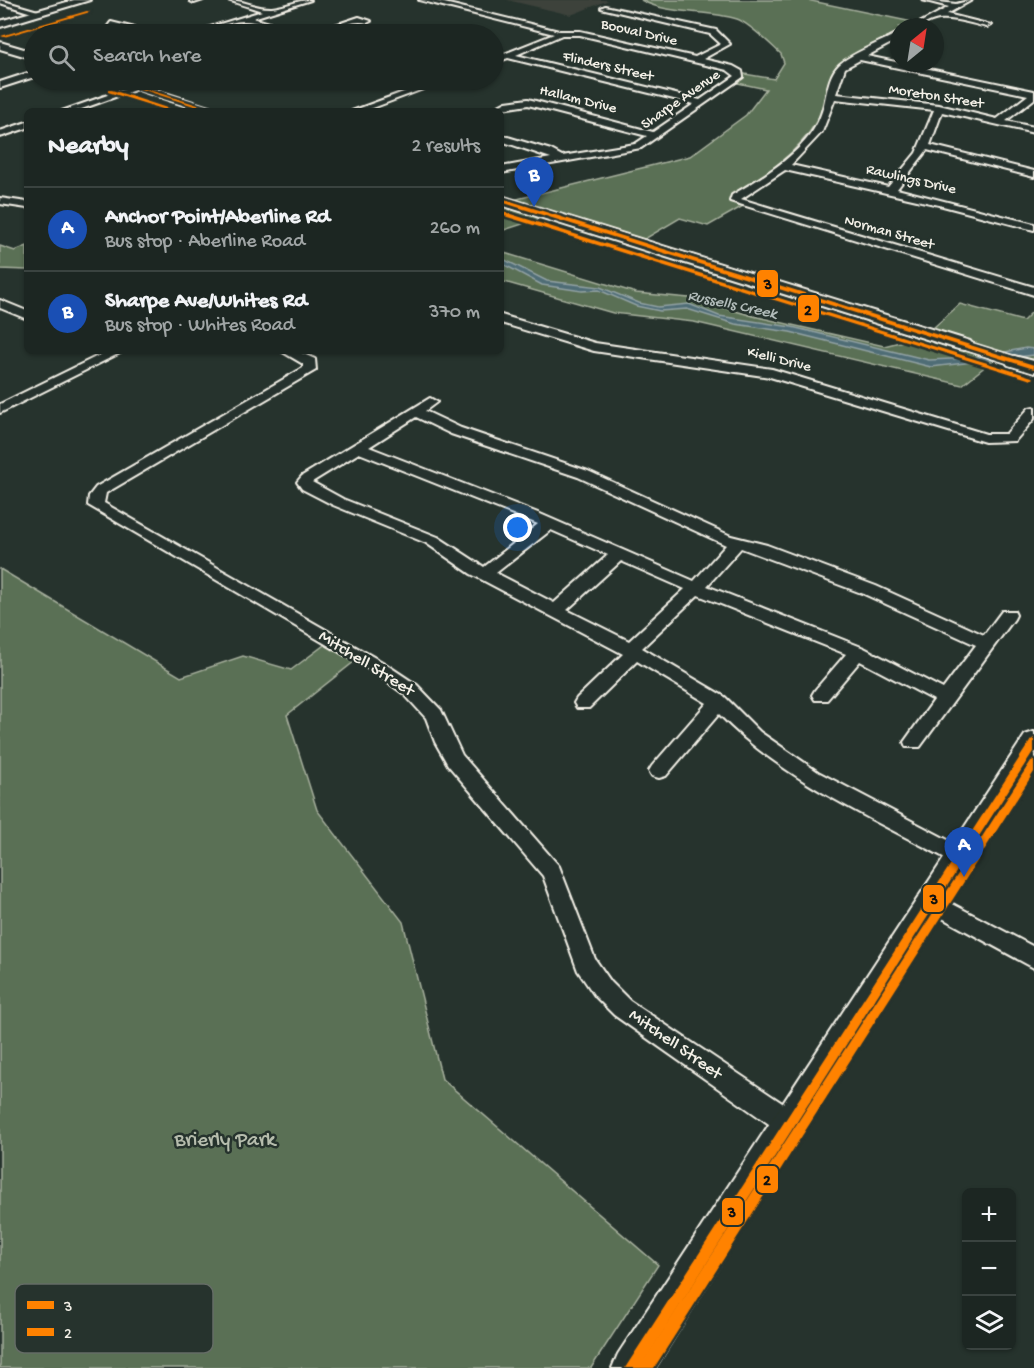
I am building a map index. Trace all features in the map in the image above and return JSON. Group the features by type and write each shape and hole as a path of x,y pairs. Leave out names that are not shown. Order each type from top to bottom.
{"street":[{"path":"0,24 85,0"},
{"path":"232,0 272,11"},
{"path":"228,24 307,0"},
{"name":"Booval Drive","path":"423,0 559,33 580,33 713,64"},
{"path":"926,0 957,6"},
{"path":"944,16 944,13 968,0"},
{"path":"3,2 41,13"},
{"path":"605,8 713,32 726,44 696,60"},
{"path":"939,18 944,16 987,25"},
{"path":"246,19 264,24"},
{"path":"344,24 360,19"},
{"path":"504,58 558,36 559,33"},
{"path":"780,166 804,147 823,122 840,69 890,41"},
{"path":"0,45 24,53"},
{"name":"Flinders Street","path":"510,56 701,103"},
{"path":"860,57 1034,95"},
{"name":"Sharpe Avenue","path":"504,169 638,146 740,75 735,70 713,64"},
{"path":"0,85 24,77"},
{"path":"77,108 130,90"},
{"path":"148,90 206,108"},
{"path":"365,108 415,90"},
{"path":"999,122 1034,95"},
{"name":"Moreton Street","path":"832,96 939,108 1034,130"},
{"name":"Hallam Drive","path":"500,108 509,104 528,102 655,135"},
{"path":"891,190 913,168 926,147 939,108"},
{"path":"0,134 24,125"},
{"path":"504,139 548,152 559,159"},
{"path":"926,147 1034,174"},
{"name":"Rawlings Drive","path":"780,166 891,190 1034,227"},
{"name":"Norman Street","path":"780,166 754,187 736,197 736,203 1034,291"},
{"path":"3,201 16,193"},
{"path":"3,201 24,204"},
{"path":"504,201 1034,367"},
{"path":"0,304 24,314"},
{"name":"Kielli Drive","path":"504,320 594,347 772,373 985,438 1010,438 1034,411"},
{"path":"0,409 98,354"},
{"name":"Mitchell Street","path":"293,354 310,362 312,366 306,374 101,490 97,496 96,505 378,667 425,702 434,715 444,742 455,760 552,872 586,964 603,989 622,1008 788,1122"},
{"path":"430,402 304,482 307,486 338,502 432,540 485,574 632,652 719,702 753,737 785,761 960,856"},
{"path":"415,411 467,435 583,474 716,536 761,548 870,590 987,644"},
{"path":"358,447 395,465 549,523 696,588 858,652 946,698"},
{"path":"485,574 549,523"},
{"path":"583,703 738,542"},
{"path":"555,611 620,553"},
{"path":"913,742 1008,615"},
{"path":"821,695 858,652"},
{"path":"659,771 719,702"},
{"path":"632,1368 1034,742"},
{"path":"930,901 1034,958"}],"shaded area":[{"path":"507,0 609,0 571,15"}],"green space":[{"path":"641,0 807,0 893,18 890,18 890,41 856,58 838,72 830,84 817,120 800,143 768,172 732,195 736,203 743,206 708,226 680,218 638,243 550,215 504,230 504,214 510,212 504,210 504,202 690,156 746,115 766,89 733,82 739,73 774,79 784,63 781,54 742,21 713,14 664,8"},
{"path":"0,246 15,251 24,247 24,270 0,269"},
{"path":"504,253 636,293 689,298 753,316 884,346 924,336 960,304 1023,321 1034,310 1034,363 1002,353 962,385 694,322 613,313 504,282"},
{"name":"Brierly Park","path":"0,569 181,677 243,656 291,670 331,640 360,657 287,715 317,810 403,922 442,1079 658,1265 591,1368 0,1368"}],"water":[{"path":"504,260 547,281 600,287 639,303 658,307 689,304 719,316 792,327 929,360 973,358 1026,348 1034,349 1034,355 931,367 790,332 735,324 687,309 660,311 636,306 599,290 582,291 542,285 504,265"}],"transit line":[{"name":"2","path":"46,24 88,12"},
{"name":"2","path":"3,36 24,30"},
{"name":"3","path":"147,90 205,108"},
{"name":"2","path":"110,91 164,108"},
{"name":"3","path":"504,201 1034,367"},
{"name":"2","path":"504,214 1030,378"},
{"name":"3","path":"632,1368 1034,742"},
{"name":"2","path":"646,1368 1034,764"}],"place":[{"name":"Sharpe Ave/Whites Rd","path":"534,207"},
{"name":"Anchor Point/Aberline Rd","path":"964,877"}],"water label":[{"name":"Russells Creek","path":"732,306"}]}
